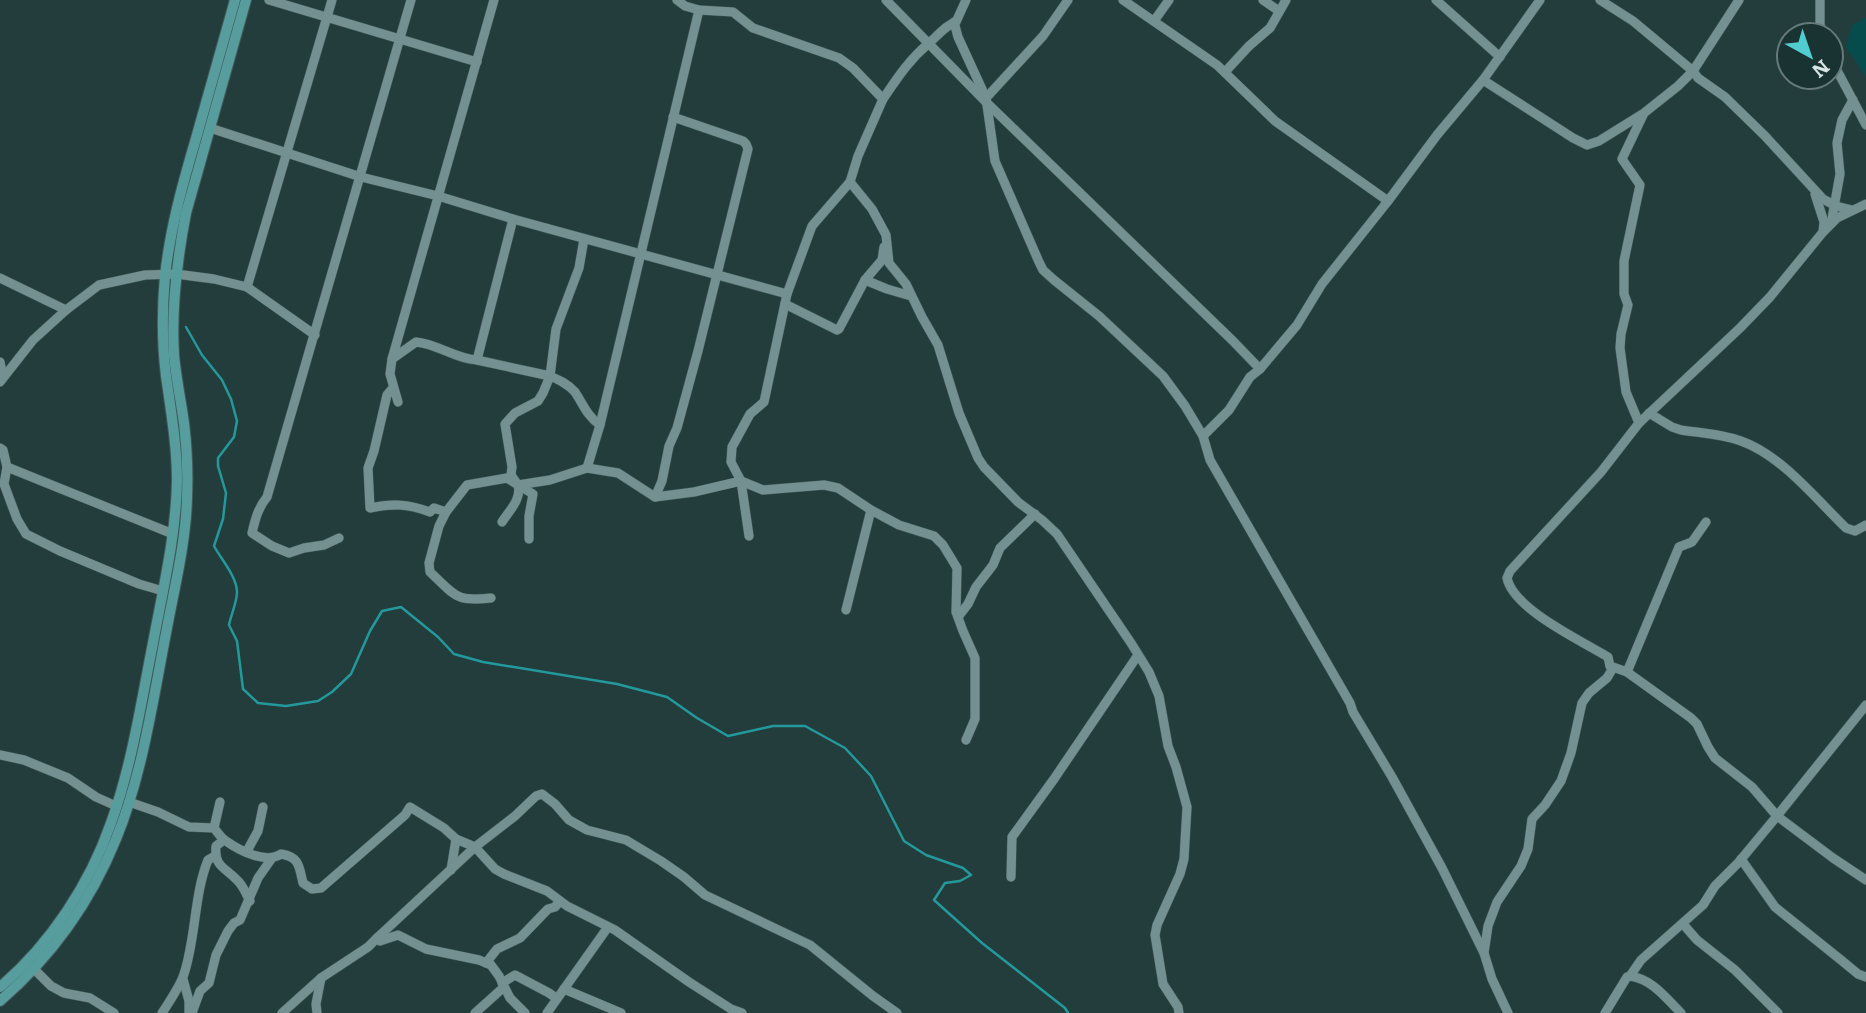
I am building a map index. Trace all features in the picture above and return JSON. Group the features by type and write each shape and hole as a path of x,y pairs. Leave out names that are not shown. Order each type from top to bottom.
{"main road":[{"path":"0,987 30,958 66,910 97,856 128,765 163,591 176,505 176,452 163,337 174,220 235,0"},
{"path":"0,1001 34,969 64,932 90,891 116,840 146,735 183,538 187,500 187,461 174,357 171,274 246,0"}],"street":[{"path":"269,0 477,62"},
{"path":"247,287 332,0"},
{"path":"339,538 324,545 289,553 251,533 261,505 267,497 411,0"},
{"path":"398,402 390,374 392,359 494,0"},
{"path":"677,0 685,6 699,10 733,12 753,28 839,58 853,68 883,99"},
{"path":"886,0 1260,369"},
{"path":"749,536 741,481 731,463 732,447 750,414 764,402 786,299 812,226 850,182 858,156 883,99 909,62 947,25 958,18 966,0"},
{"path":"986,100 1043,36 1068,0"},
{"path":"1123,0 1217,65 1275,121 1388,201"},
{"path":"1154,21 1169,0"},
{"path":"1263,0 1279,11"},
{"path":"1225,72 1270,28 1286,0"},
{"path":"1436,0 1500,57"},
{"path":"1203,436 1229,410 1250,377 1297,326 1322,284 1483,80 1540,0"},
{"path":"1601,0 1633,21 1698,78 1725,97 1823,199 1852,210"},
{"path":"1483,80 1587,145 1608,136 1644,113 1678,86 1693,71 1739,0"},
{"path":"1820,0 1820,21"},
{"path":"587,468 600,425 699,10"},
{"path":"954,22 986,100 995,160 1027,239 1043,270 1155,367 1185,407 1203,436 1210,460 1442,868 1484,953 1492,979 1508,1013"},
{"path":"1845,85 1866,125"},
{"path":"1831,224 1840,174 1838,144 1842,120 1853,100"},
{"path":"1639,423 1626,392 1620,348 1628,305 1624,294 1624,261 1640,186 1622,159 1644,113"},
{"path":"656,497 669,446 677,428 748,146 743,141 673,117"},
{"path":"211,128 361,177 717,274 786,299 837,330 864,280 881,260 886,235"},
{"path":"850,182 867,202 886,235 890,263 906,284 937,345 959,413 978,458 1018,502 1057,534 1131,643 1149,672 1159,696 1168,746 1186,807 1184,859 1155,935 1163,984 1179,1013"},
{"path":"1814,189 1824,222 1823,232"},
{"path":"1484,953 1488,926 1497,902 1521,866 1528,849 1532,819 1561,781 1571,753 1582,703 1589,693 1607,678 1613,667 1610,666 1608,657 1556,628 1532,610 1512,590 1507,578 1510,571 1601,472 1639,423 1747,321 1823,232 1837,218 1866,204"},
{"path":"477,360 513,219"},
{"path":"502,522 520,492 511,475 505,424 515,413 538,401 550,376 556,329 579,268 584,239"},
{"path":"1,380 33,340 99,285 145,275 171,274 214,279 247,287 315,335"},
{"path":"0,278 66,310"},
{"path":"864,280 911,296"},
{"path":"392,359 416,342 467,360 550,376 573,390 592,419 600,425"},
{"path":"0,362 1,380"},
{"path":"393,388 387,394 368,468 370,508 411,505 429,512 434,508 446,512"},
{"path":"1650,413 1681,430 1730,438 1754,446 1793,475 1846,528 1856,531 1866,525"},
{"path":"0,448 3,450 6,467 5,484 17,519 26,534 139,584 163,591"},
{"path":"6,467 173,534"},
{"path":"518,485 550,480 587,468 618,473 656,497 694,492 741,481 763,490 824,485 838,488 899,525 934,536 957,568 956,612 975,658 975,719 966,740"},
{"path":"729,484 736,472"},
{"path":"491,598 460,599 430,572 429,563 439,526 446,512 467,485 507,478 533,494 529,539"},
{"path":"846,610 871,510"},
{"path":"958,617 993,565 1000,548 1034,514"},
{"path":"1627,672 1679,547 1692,542 1706,522"},
{"path":"1012,877 1012,836 1138,655"},
{"path":"1610,666 1627,672 1691,718 1697,724 1712,754 1752,787 1777,816 1866,880"},
{"path":"1605,1013 1642,960 1703,905 1866,705"},
{"path":"0,755 24,760 68,778 96,797 116,806"},
{"path":"282,1013 321,978 368,947 475,847 536,796 542,794 569,820 587,831 626,840 684,877 705,895 810,945 897,1013"},
{"path":"129,802 189,827 214,828 224,840 259,857 291,855 296,860 303,883 312,889 321,888 405,815 410,807 456,839 475,847 495,869 547,891 567,906 608,927 699,989 742,1013"},
{"path":"214,828 220,802"},
{"path":"247,852 258,831 263,807"},
{"path":"451,870 456,839"},
{"path":"224,840 216,846 215,856 219,865 239,881 250,901"},
{"path":"162,1013 183,979 204,869 208,860 215,856"},
{"path":"190,1013 200,991 209,982 216,955 228,931 240,920 258,878 272,858"},
{"path":"1741,859 1775,907 1858,974 1866,977"},
{"path":"486,962 497,949 520,938 537,919 560,901"},
{"path":"1683,924 1697,940 1735,970 1778,1013"},
{"path":"547,1013 608,927"},
{"path":"377,937 380,941 398,935 426,950 486,962 495,970 510,998 525,1013"},
{"path":"1841,960 1866,970"},
{"path":"34,969 51,986 64,993 90,998 114,1013"},
{"path":"475,1013 515,975 556,998"},
{"path":"1630,976 1641,978 1681,1013"},
{"path":"317,1013 321,978"},
{"path":"183,979 190,1013"},
{"path":"565,989 621,1013"}],"shaded area":[{"path":"1866,18 1866,77 1846,47 1852,25"}],"waterway":[{"path":"186,327 202,355 222,380 237,421 234,437 218,458 226,493 223,519 214,546 232,574 236,586 236,600 229,625 237,641 243,689 258,703 286,706 318,701 332,692 351,674 382,611 401,607 438,637 454,654 483,662 617,684 667,697 728,736 773,726 805,726 845,748 871,776 904,841 926,855 963,868 971,875 960,881 945,883 934,900 1068,1013"}]}
